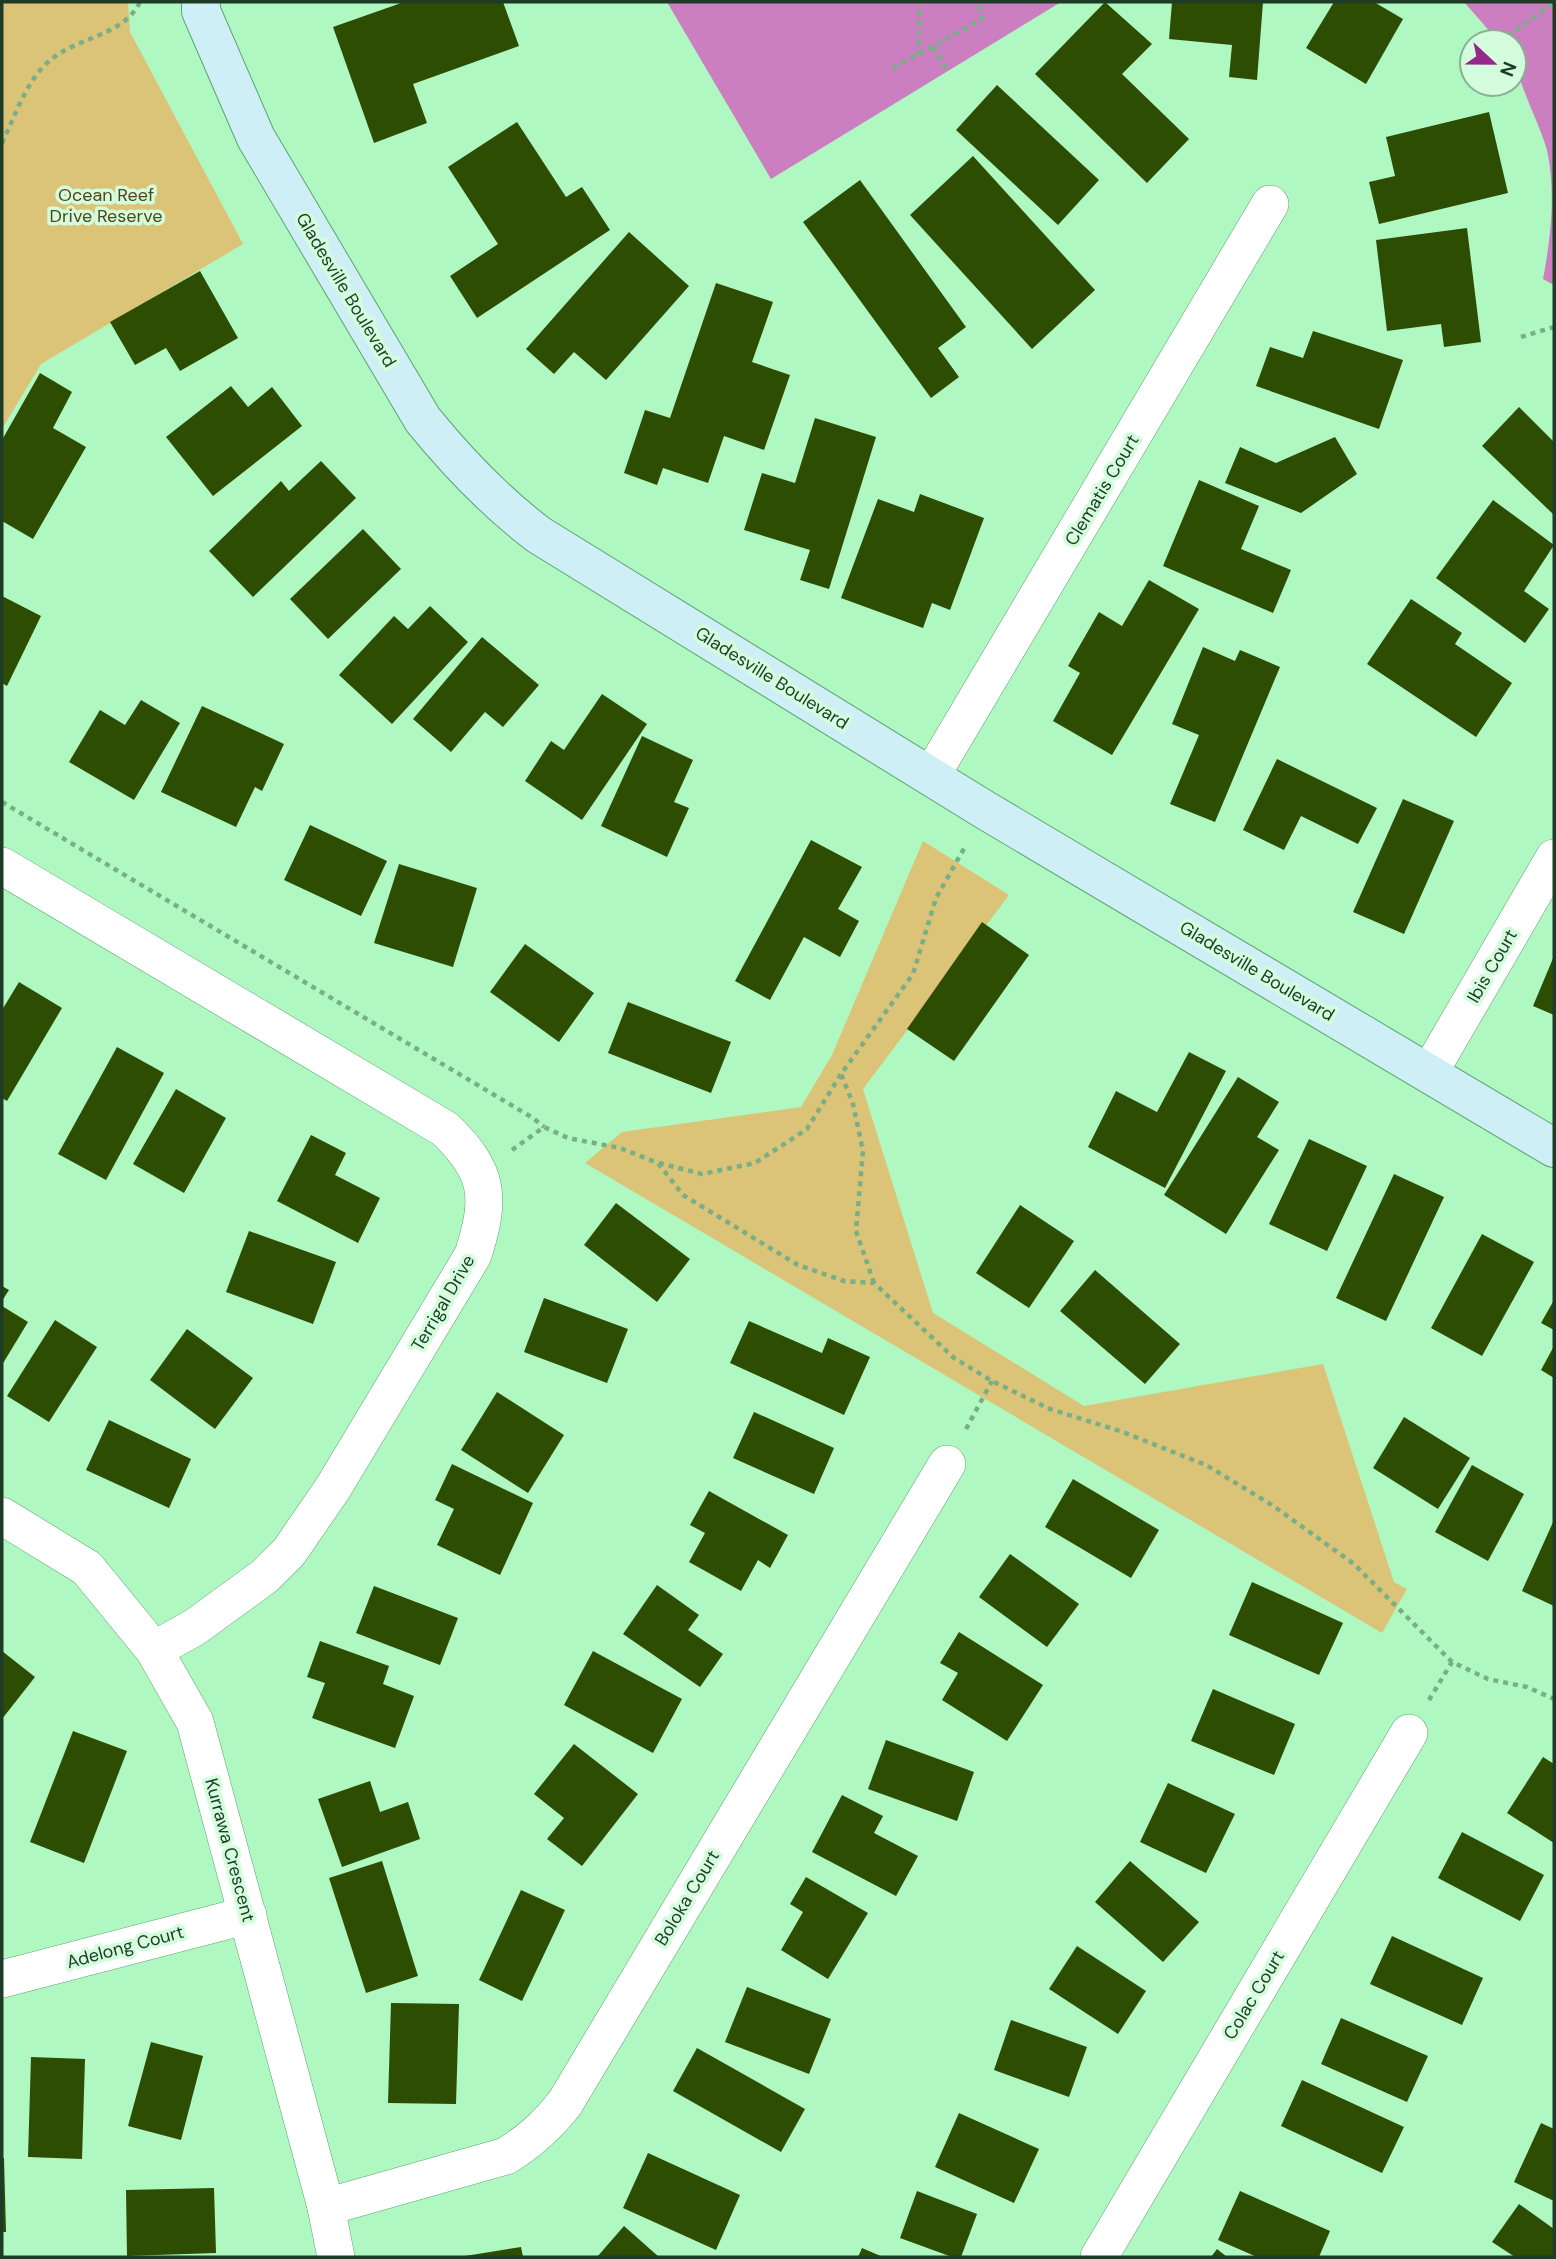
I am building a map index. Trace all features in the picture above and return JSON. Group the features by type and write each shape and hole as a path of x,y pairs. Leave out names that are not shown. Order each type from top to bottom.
{"street":[{"name":"Gladesville Boulevard","path":"201,2 201,11 256,138 423,420 454,459 507,511 539,535 985,810 1554,1148"},
{"name":"Clematis Court","path":"931,776 1270,204"},
{"name":"Ibis Court","path":"1429,1073 1554,858"},
{"name":"Terrigal Drive","path":"2,866 445,1129 465,1148 480,1172 485,1193 484,1218 473,1255 332,1488 289,1552 265,1577 195,1627 154,1650"},
{"name":"Boloka Court","path":"326,2207 506,2156 530,2141 549,2124 572,2091 947,1464"},
{"name":"Kurrawa Crescent","path":"2,1516 87,1568 154,1650 195,1722 326,2207 337,2257"},
{"name":"Colac Court","path":"1099,2257 1409,1733"},
{"name":"Adelong Court","path":"2,1979 247,1915"}],"path":[{"path":"2,143 32,80 47,63 77,43 127,20 140,2"},
{"path":"919,2 919,55"},
{"path":"893,68 982,19 978,2"},
{"path":"1519,28 1554,2"},
{"path":"933,47 946,69"},
{"path":"1521,337 1554,327"},
{"path":"2,802 544,1127 568,1138 620,1149 658,1163 702,1174 755,1163 807,1129 841,1074 913,975 936,898 985,810"},
{"path":"841,1074 853,1104 863,1151 856,1231 874,1283 954,1357 992,1381 1050,1409 1120,1431 1206,1465 1272,1505 1354,1564 1452,1662 1488,1679 1527,1687 1554,1699"},
{"path":"480,1172 544,1127"},
{"path":"658,1163 683,1195 798,1265 844,1281 874,1283"},
{"path":"947,1464 992,1381"}],"green space":[{"name":"Ocean Reef Drive Reserve","path":"2,2 128,2 130,32 243,244 41,364 2,429"},
{"path":"923,841 1009,895 863,1089 933,1313 1084,1406 1323,1364 1394,1582 1407,1589 1382,1633 585,1163 622,1132 801,1107 832,1055"}],"shaded area":[{"path":"667,2 1061,2 771,179"},
{"path":"1464,2 1554,2 1554,285 1543,279 1551,214 1551,182 1547,150 1526,98 1528,28 1487,28"}],"building":[{"path":"404,2 503,2 519,46 413,84 427,123 374,143 333,27"},
{"path":"1105,2 1152,44 1122,74 1189,139 1147,183 1035,74"},
{"path":"1172,2 1263,2 1257,80 1229,77 1232,45 1169,39"},
{"path":"1334,2 1374,2 1403,19 1366,84 1306,48"},
{"path":"997,85 1099,180 1058,225 956,130"},
{"path":"1489,112 1508,193 1379,224 1369,182 1395,176 1386,137"},
{"path":"517,122 566,197 582,187 610,230 477,318 450,276 498,244 448,167"},
{"path":"973,156 1095,290 1032,349 910,215"},
{"path":"860,180 966,327 938,348 959,377 931,398 803,222"},
{"path":"1467,228 1481,342 1444,347 1441,324 1387,331 1376,240"},
{"path":"629,232 689,286 606,380 574,352 554,374 526,349"},
{"path":"200,271 238,338 180,371 166,348 135,365 110,322"},
{"path":"716,283 773,302 752,362 790,375 764,450 724,436 708,483 663,468 657,485 624,473 645,410 670,418"},
{"path":"1313,331 1403,360 1379,429 1256,386 1270,347 1303,358"},
{"path":"40,373 72,392 53,428 86,447 33,539 2,521 2,440"},
{"path":"231,386 248,407 272,387 302,426 213,496 166,437"},
{"path":"1519,407 1554,442 1554,515 1482,446"},
{"path":"815,418 876,437 829,589 800,580 810,550 744,530 762,473 795,483"},
{"path":"1335,437 1357,474 1301,513 1225,483 1240,447 1276,463"},
{"path":"321,461 356,498 253,597 209,551 281,481 289,491"},
{"path":"1199,480 1259,506 1241,549 1291,570 1273,613 1163,566"},
{"path":"920,494 984,518 950,610 932,603 923,628 841,598 878,499 914,512"},
{"path":"1493,500 1554,545 1524,591 1549,609 1525,643 1436,578"},
{"path":"363,529 401,569 328,639 290,599"},
{"path":"1149,580 1199,609 1112,755 1053,721 1080,673 1068,666 1099,612 1122,626"},
{"path":"2,596 41,616 7,686 2,683"},
{"path":"1411,599 1462,633 1455,644 1512,683 1476,737 1367,664"},
{"path":"430,606 468,642 392,724 339,675 394,616 408,629"},
{"path":"482,637 539,685 503,727 485,712 451,752 413,719"},
{"path":"1203,647 1235,661 1240,650 1280,667 1215,822 1170,804 1199,735 1172,724"},
{"path":"602,694 647,724 582,820 525,781 551,741 564,750"},
{"path":"141,700 180,723 134,800 69,762 100,710 125,725"},
{"path":"202,706 284,744 262,791 255,787 236,827 161,792"},
{"path":"642,736 693,760 674,802 689,808 667,857 601,826"},
{"path":"1277,759 1377,808 1358,844 1301,816 1284,850 1243,830"},
{"path":"1403,799 1454,821 1404,934 1353,912"},
{"path":"310,825 387,861 361,916 284,880"},
{"path":"811,840 862,867 838,909 859,921 840,957 804,937 770,1000 735,981"},
{"path":"399,864 477,888 453,967 374,943"},
{"path":"982,922 1029,955 954,1061 907,1029"},
{"path":"525,944 594,993 559,1042 490,992"},
{"path":"1554,956 1554,1015 1533,1006"},
{"path":"19,982 62,1008 7,1101 2,1098 2,1010"},
{"path":"628,1002 731,1042 711,1093 608,1053"},
{"path":"117,1047 164,1073 106,1180 58,1154"},
{"path":"1189,1052 1226,1071 1165,1188 1088,1147 1116,1091 1157,1112"},
{"path":"1238,1077 1279,1102 1257,1137 1279,1150 1226,1234 1164,1195"},
{"path":"176,1089 226,1118 184,1193 133,1164"},
{"path":"311,1135 346,1153 335,1175 380,1198 358,1243 277,1201"},
{"path":"1309,1139 1367,1166 1327,1251 1269,1224"},
{"path":"1394,1174 1444,1197 1386,1321 1336,1298"},
{"path":"616,1203 690,1259 657,1302 584,1245"},
{"path":"1020,1205 1074,1241 1029,1308 976,1273"},
{"path":"249,1231 336,1262 313,1324 226,1292"},
{"path":"1482,1234 1534,1262 1482,1356 1431,1328"},
{"path":"1095,1270 1180,1344 1145,1384 1060,1311"},
{"path":"2,1286 9,1290 2,1301"},
{"path":"544,1298 628,1329 607,1383 524,1352"},
{"path":"1554,1300 1554,1330 1541,1323"},
{"path":"2,1306 28,1322 2,1365"},
{"path":"55,1320 97,1347 49,1422 7,1396"},
{"path":"749,1321 822,1353 828,1338 870,1357 844,1415 730,1363"},
{"path":"187,1329 253,1378 215,1429 150,1380"},
{"path":"1554,1346 1554,1378 1541,1370"},
{"path":"497,1392 564,1435 528,1493 461,1450"},
{"path":"754,1412 834,1448 814,1494 733,1458"},
{"path":"1404,1417 1470,1458 1438,1509 1373,1468"},
{"path":"109,1420 191,1459 169,1508 86,1470"},
{"path":"452,1464 533,1503 500,1575 437,1545 454,1509 435,1500"},
{"path":"1472,1465 1524,1494 1488,1561 1435,1532"},
{"path":"1073,1479 1159,1530 1131,1578 1045,1527"},
{"path":"709,1491 788,1535 770,1568 758,1560 741,1591 689,1562 705,1533 690,1525"},
{"path":"1554,1520 1554,1606 1522,1591"},
{"path":"1010,1554 1079,1604 1047,1647 979,1597"},
{"path":"1252,1582 1343,1623 1319,1675 1229,1635"},
{"path":"657,1585 699,1615 688,1630 723,1654 700,1687 623,1634"},
{"path":"374,1586 458,1618 440,1665 356,1633"},
{"path":"959,1632 1043,1685 1007,1741 942,1700 958,1673 940,1663"},
{"path":"320,1641 389,1666 383,1684 414,1696 395,1748 312,1718 325,1683 307,1677"},
{"path":"2,1651 35,1677 2,1719"},
{"path":"593,1651 682,1699 653,1753 564,1705"},
{"path":"1213,1689 1295,1724 1274,1775 1191,1741"},
{"path":"73,1731 127,1751 84,1863 30,1842"},
{"path":"886,1740 974,1772 957,1821 868,1789"},
{"path":"574,1744 638,1794 582,1866 547,1839 564,1818 534,1794"},
{"path":"1543,1757 1554,1764 1554,1843 1507,1813"},
{"path":"370,1781 380,1812 408,1802 420,1839 342,1867 318,1799"},
{"path":"1168,1783 1235,1814 1206,1873 1140,1842"},
{"path":"842,1795 883,1816 874,1833 918,1856 896,1896 812,1852"},
{"path":"1462,1832 1544,1875 1520,1921 1438,1878"},
{"path":"382,1861 418,1976 366,1993 329,1878"},
{"path":"1130,1861 1199,1922 1163,1962 1095,1902"},
{"path":"806,1877 868,1913 828,1979 781,1950 803,1912 790,1904"},
{"path":"521,1890 565,1910 522,2001 479,1980"},
{"path":"1392,1936 1483,1978 1462,2025 1370,1984"},
{"path":"1077,1946 1146,1991 1118,2034 1049,1989"},
{"path":"747,1987 831,2019 809,2074 725,2042"},
{"path":"391,2003 459,2004 456,2104 388,2103"},
{"path":"1341,2018 1428,2056 1407,2102 1321,2064"},
{"path":"1011,2020 1087,2047 1069,2097 994,2070"},
{"path":"151,2042 203,2056 181,2140 128,2126"},
{"path":"697,2048 805,2109 781,2152 673,2091"},
{"path":"31,2057 85,2059 82,2159 28,2157"},
{"path":"1302,2080 1404,2127 1382,2173 1281,2126"},
{"path":"959,2113 1039,2149 1014,2203 935,2167"},
{"path":"1541,2123 1554,2129 1554,2201 1514,2182"},
{"path":"648,2153 740,2195 716,2250 623,2208"},
{"path":"4,2158 6,2232 2,2232"},
{"path":"214,2188 216,2253 127,2256 126,2190"},
{"path":"917,2191 977,2214 961,2257 952,2257 900,2238"},
{"path":"1240,2191 1330,2231 1319,2257 1257,2257 1218,2240"},
{"path":"1519,2204 1554,2229 1554,2257 1515,2257 1492,2242"},
{"path":"624,2226 659,2257 597,2257"},
{"path":"521,2247 523,2257 465,2257 465,2256"},
{"path":"862,2248 883,2257 858,2257"},
{"path":"1217,2249 1227,2257 1211,2257"}]}
